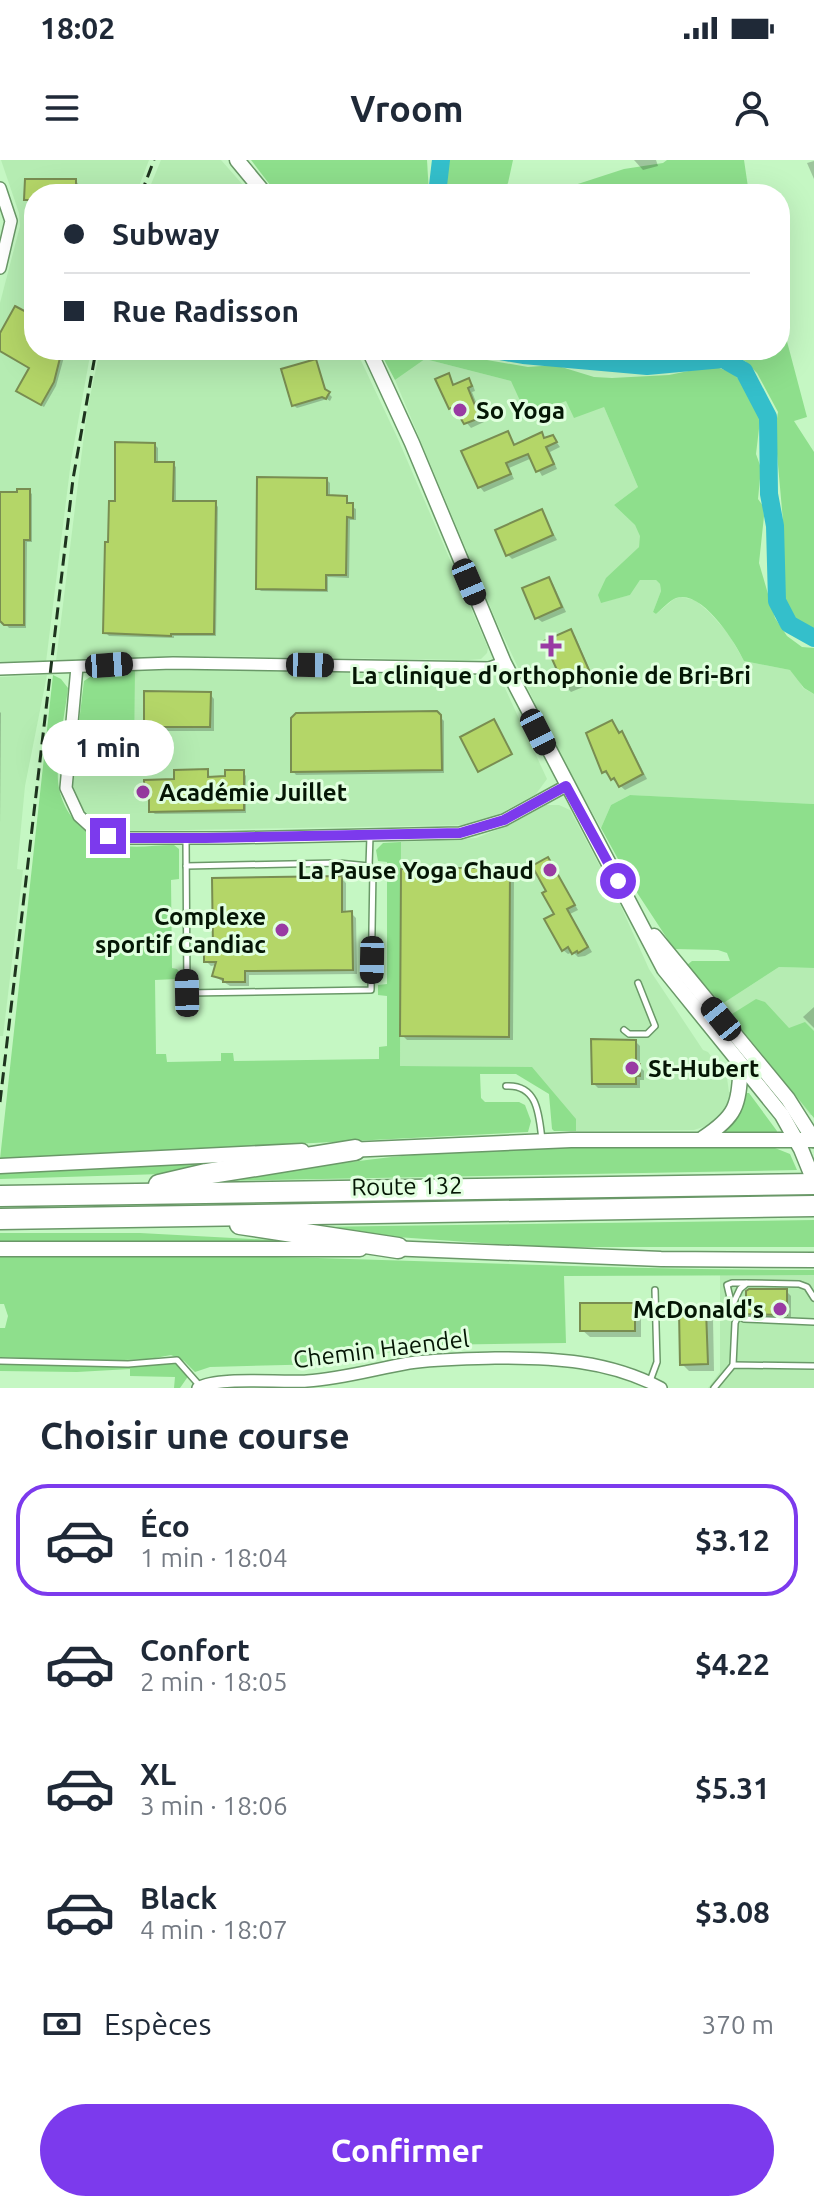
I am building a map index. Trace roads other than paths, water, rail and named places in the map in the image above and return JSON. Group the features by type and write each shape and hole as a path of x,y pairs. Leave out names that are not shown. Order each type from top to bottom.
{"highway":[{"path":"120,1194 206,1174 355,1150"},
{"name":"Route 132","path":"0,1196 814,1182"},
{"name":"Route 132","path":"0,1219 814,1206"},
{"path":"192,1216 398,1248"}],"street":[{"path":"237,160 257,184"},
{"path":"0,188 11,221 0,268"},
{"path":"374,360 504,663 566,786 672,982 782,1115 797,1140 814,1182"},
{"path":"0,669 173,663 489,668 504,663"},
{"path":"77,667 66,788 75,810 90,826 108,836 370,836 473,831 510,817 566,786"},
{"path":"631,904 674,962 788,1099 814,1140"},
{"path":"703,1138 722,1126 734,1112 739,1097 741,1066"},
{"path":"0,1166 542,1141 703,1138 721,1141 814,1140"},
{"path":"0,1249 398,1248 661,1259 814,1260"},
{"name":"Chemin Haendel","path":"199,1387 216,1382 310,1385 437,1360 555,1358 613,1368 661,1388"}],"lane":[{"path":"369,866 370,836"},
{"path":"186,838 186,866 187,993 371,990 373,869 369,866 338,863 186,866"},
{"path":"624,1030 629,1034 647,1034 655,1026 638,983"},
{"path":"506,1086 519,1086 533,1097 542,1141"},
{"path":"732,1306 740,1289 747,1283"},
{"path":"814,1298 807,1287 799,1284 727,1285 732,1306 744,1319 814,1322"},
{"path":"649,1382 657,1362 655,1290"},
{"path":"714,1388 733,1365 738,1316"},
{"path":"0,1361 128,1364 177,1360 199,1387"},
{"path":"733,1365 814,1366"}],"waterway":[{"path":"438,184 441,160"},
{"path":"579,360 647,366 712,360"},
{"path":"725,360 744,371 768,417 769,494 775,526 777,601 789,624 814,638"}],"railway":[{"path":"145,184 154,160"},
{"path":"0,1102 73,479 94,360"}],"place":[{"name":"So Yoga","path":"460,410"},
{"name":"La clinique d'orthophonie de Bri-Bri","path":"551,646"},
{"name":"Académie Juillet","path":"143,792"},
{"name":"La Pause Yoga Chaud","path":"550,870"},
{"name":"Complexe sportif Candiac","path":"282,930"},
{"name":"St-Hubert","path":"632,1068"},
{"name":"McDonald's","path":"780,1309"}]}
